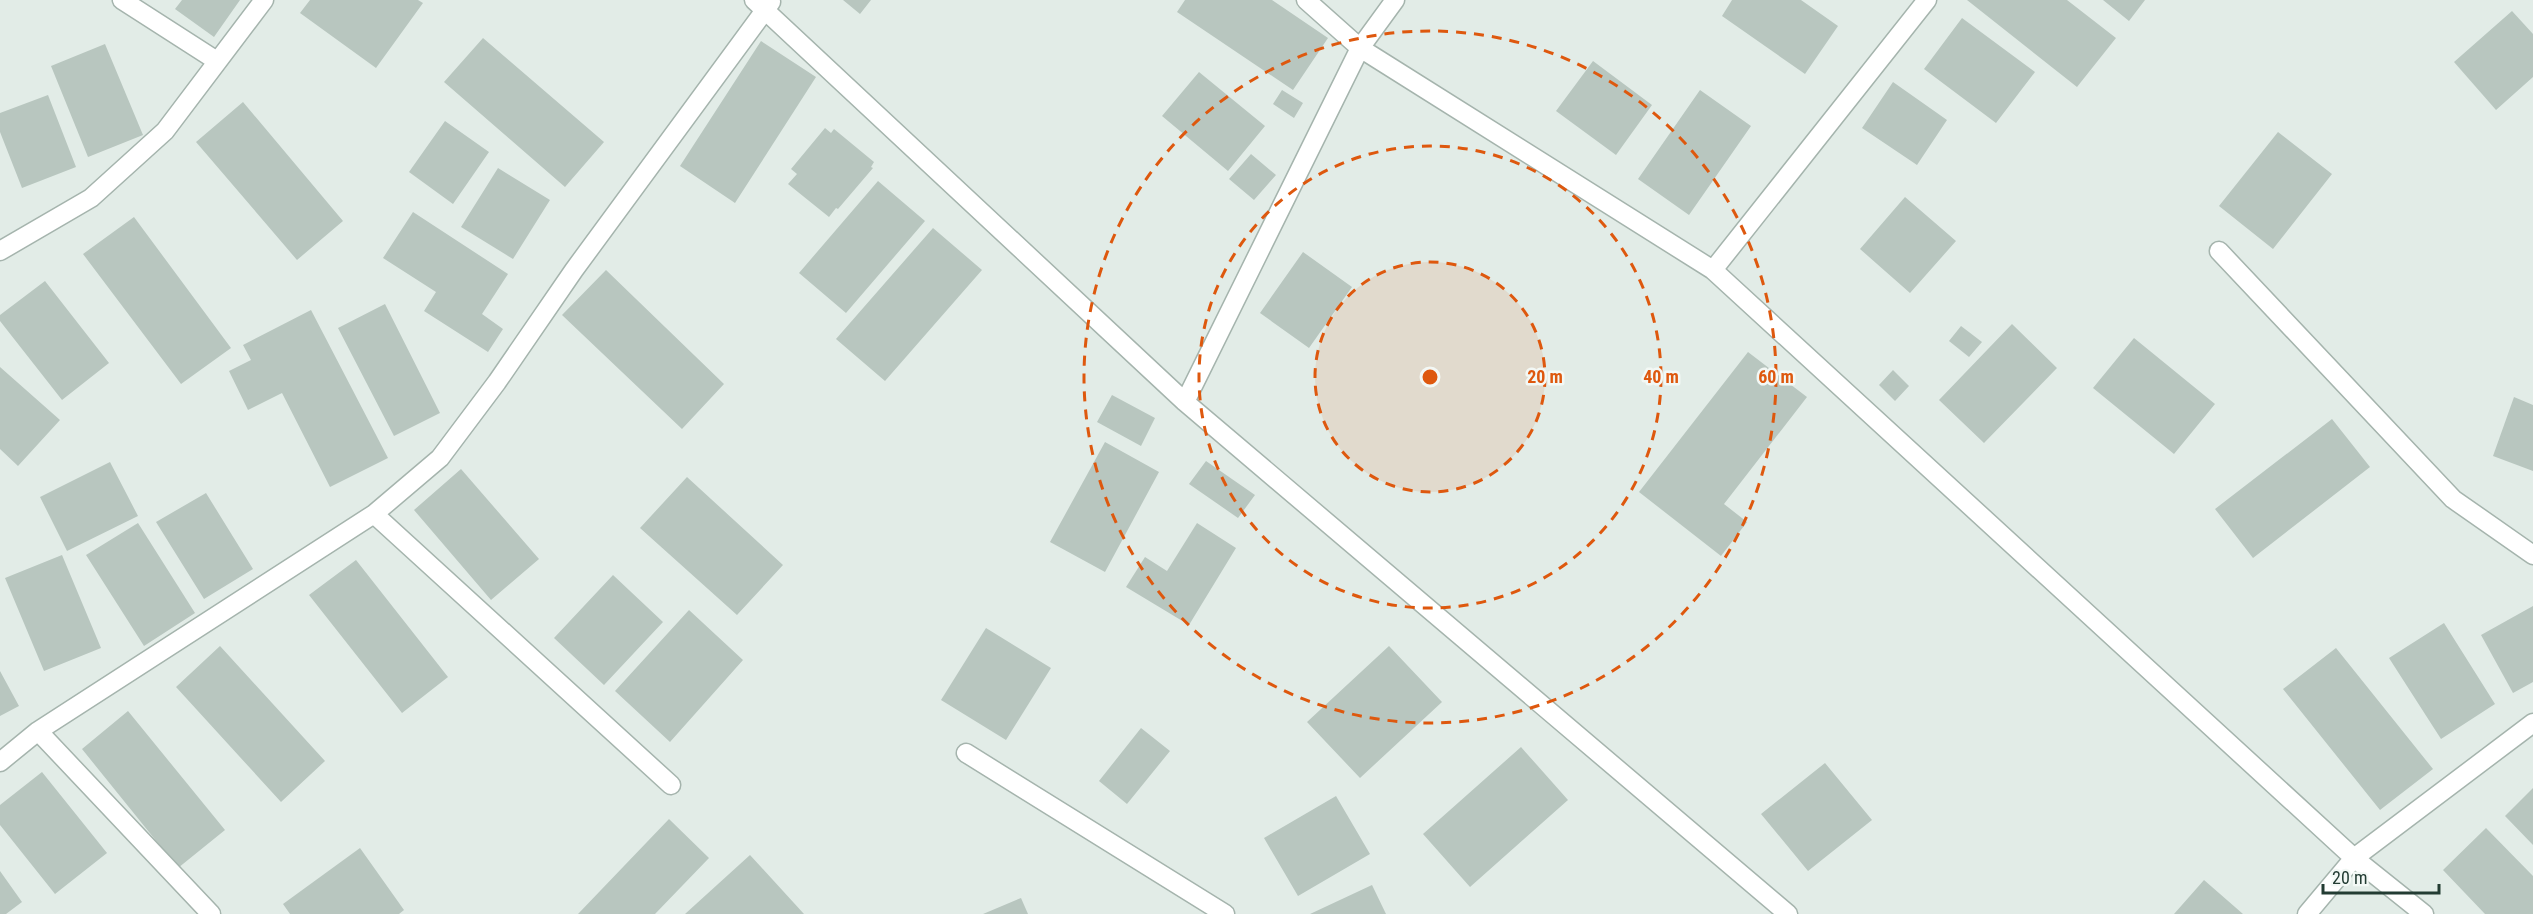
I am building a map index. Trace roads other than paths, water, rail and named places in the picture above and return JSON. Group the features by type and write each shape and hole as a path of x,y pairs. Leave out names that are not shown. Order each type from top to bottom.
{"street":[{"path":"122,0 218,61"},
{"path":"0,251 92,198 165,131 264,0"},
{"path":"1306,0 1360,48 1713,270 2354,858 2424,914"},
{"path":"1185,402 1360,48 1395,0"},
{"path":"1713,270 1927,0"},
{"path":"0,762 38,731 374,514 440,458 497,382 573,270 764,3 1185,402 1788,914"},
{"path":"2219,251 2453,499 2533,555"},
{"path":"374,514 672,785"},
{"path":"2307,914 2354,858 2533,723"},
{"path":"38,731 211,914"},
{"path":"966,753 1225,914"}]}
